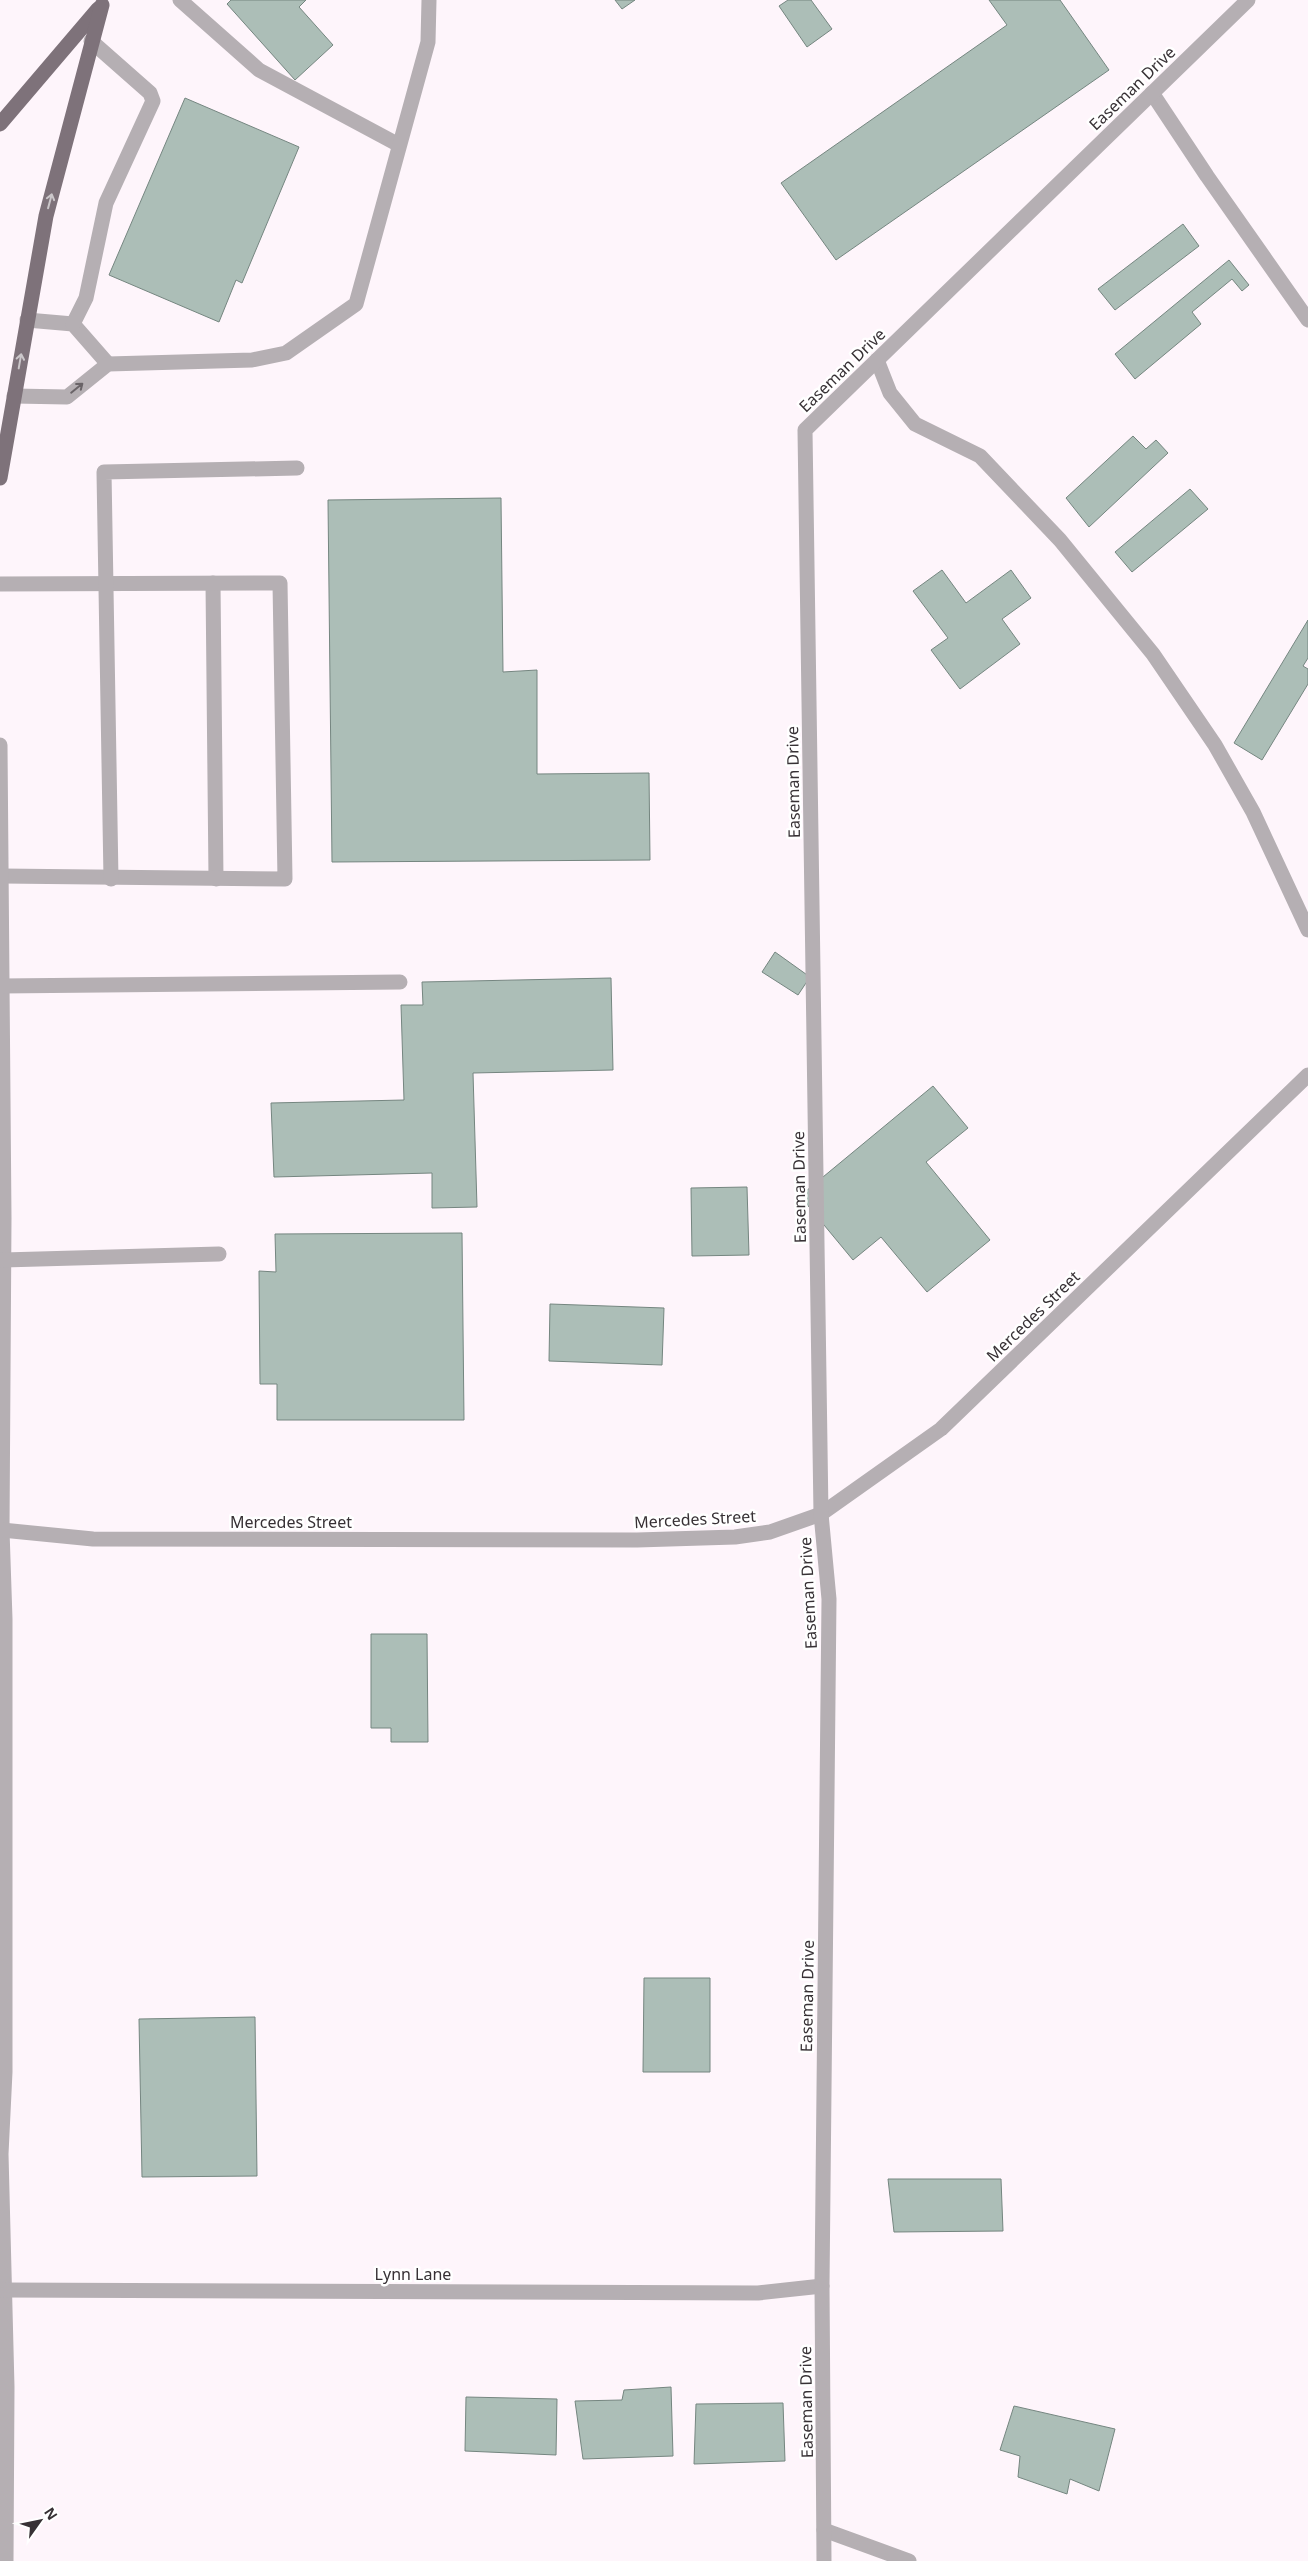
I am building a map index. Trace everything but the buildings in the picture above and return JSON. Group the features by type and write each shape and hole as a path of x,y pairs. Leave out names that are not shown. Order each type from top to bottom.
{"main road":[{"path":"0,478 46,216 91,41 104,2"},
{"path":"0,124 104,2"}],"street":[{"path":"180,0 259,70 399,145"},
{"path":"14,396 67,397 108,364 252,360 286,353 356,304 428,42 429,0"},
{"name":"Easeman Drive","path":"824,2561 822,2286 829,1599 821,1514 805,430 1248,0"},
{"path":"73,324 86,298 106,203 153,101 150,92 91,41"},
{"path":"1152,93 1207,176 1308,320"},
{"path":"27,320 73,324 108,364"},
{"path":"877,360 890,393 915,424 980,456 1060,540 1152,654 1215,745 1253,812 1308,930"},
{"path":"112,879 108,583 104,472 297,468"},
{"path":"212,583 216,879"},
{"path":"0,584 280,583 285,879 112,879 2,876"},
{"path":"0,745 3,1260 2,1530 5,1619 5,2072 0,2154 8,2386 6,2561"},
{"path":"2,986 400,982"},
{"name":"Mercedes Street","path":"2,1530 93,1539 637,1540 735,1537 770,1532 821,1514 941,1429 1308,1075"},
{"path":"3,1260 219,1254"},
{"name":"Lynn Lane","path":"4,2290 758,2292 822,2286"},
{"path":"824,2530 909,2561"}]}
